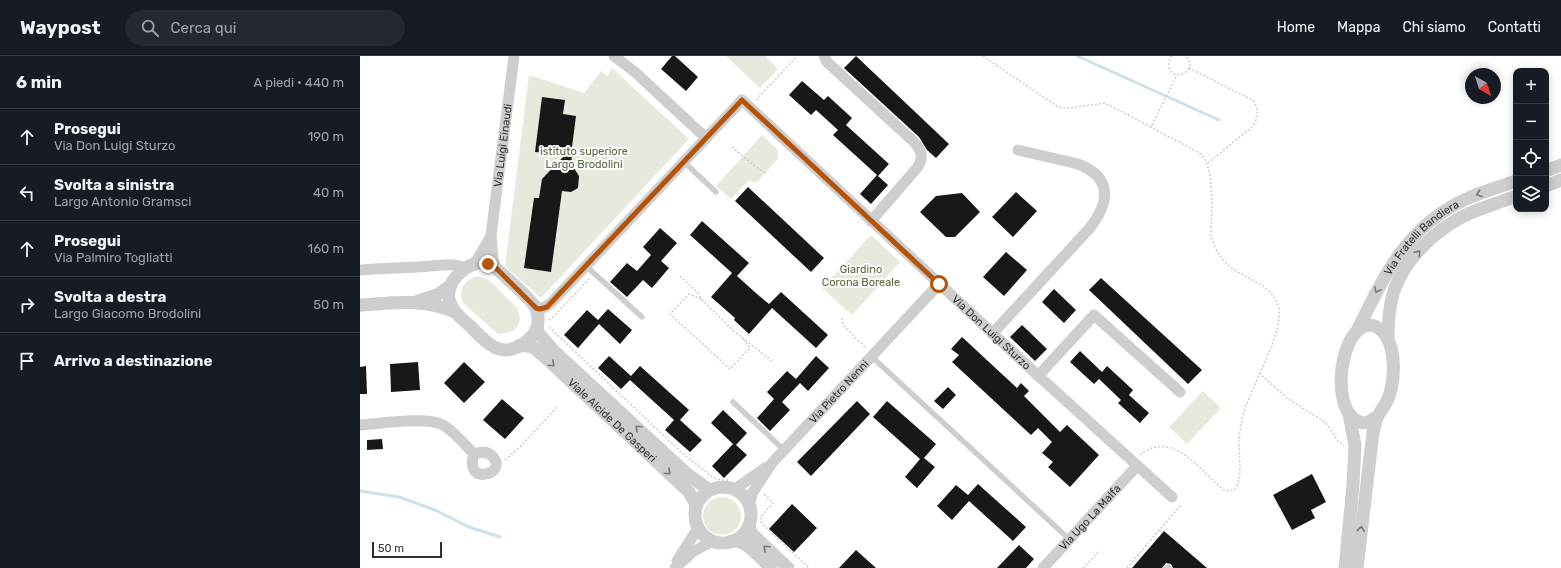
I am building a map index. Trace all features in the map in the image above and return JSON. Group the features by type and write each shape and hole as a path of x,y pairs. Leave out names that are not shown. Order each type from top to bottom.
{"street":[{"name":"Via Luigi Einaudi","path":"496,268 493,259 491,235 514,56"},
{"path":"614,56 636,73 706,138"},
{"path":"824,56 827,62 914,142 922,153 921,161 917,168 870,221"},
{"path":"536,308 540,309 549,305 590,269 706,138 746,103"},
{"name":"Via Don Luigi Sturzo","path":"746,103 992,334 1176,501"},
{"path":"992,334 1089,229 1099,215 1105,198 1105,190 1102,182 1096,175 1086,168 1078,164 1018,150"},
{"path":"1549,170 1561,165"},
{"path":"1549,185 1561,180"},
{"name":"Via Fratelli Bandiera","path":"1345,568 1355,449 1349,414 1344,403 1342,393 1342,368 1348,345 1358,329 1388,270 1403,249 1422,229 1443,212 1466,199 1513,182"},
{"name":"Via Fratelli Bandiera","path":"1388,340 1389,316 1395,287 1418,252 1440,231 1460,218 1513,197"},
{"name":"Via Luigi Einaudi","path":"470,266 491,235"},
{"path":"360,270 455,264 470,266 488,264 496,268 536,308 543,325 528,340 520,345 506,350 498,350 494,348 455,312 449,299 452,283 449,273 437,266"},
{"path":"414,302 432,297 452,283 470,266"},
{"name":"Via Pietro Nenni","path":"749,505 751,496 772,463 939,284"},
{"path":"360,305 414,302 434,304 455,312"},
{"path":"1038,376 1094,314 1180,392"},
{"name":"Viale Alcide De Gasperi","path":"543,325 541,336 554,351 686,473 709,490"},
{"name":"Via Fratelli Bandiera","path":"1357,568 1372,441 1378,416 1386,404 1392,388 1393,366 1391,347 1384,332 1374,325 1366,325 1358,329"},
{"name":"Viale Alcide De Gasperi","path":"520,345 533,348 547,359 689,492 696,505"},
{"path":"1349,414 1356,420 1364,423 1370,422 1378,416"},
{"path":"360,425 428,420 438,422 450,430 474,454"},
{"path":"479,452 487,452 490,454 495,460 496,464 493,471 486,475 476,472 473,465 474,454 479,452"},
{"path":"734,484 749,505 751,515 749,525 742,535 732,541 724,543 714,542 707,538 698,528 694,519 696,505 702,496 709,490 734,484 772,463"},
{"name":"Via Ugo La Malfa","path":"1043,568 1134,464"},
{"path":"749,525 751,533 788,568"},
{"path":"674,568 698,528"},
{"path":"732,541 744,544 771,568"},
{"path":"674,568 694,551 714,542"}],"lane":[{"path":"684,162 716,192"},
{"path":"590,269 642,317"},
{"path":"872,355 1069,539"},
{"path":"733,402 784,450"}],"path":[{"path":"746,103 797,56"},
{"path":"983,56 1058,107 1071,108 1105,103 1202,155 1208,163 1211,176 1211,235 1218,253 1229,266 1255,281 1269,292 1274,297 1280,311 1280,318 1274,341 1259,373 1244,412 1239,440 1240,479 1234,490 1224,490 1192,460 1179,451 1169,447 1161,446 1152,448 1144,452 1134,464"},
{"path":"1167,56 1172,57 1169,62 1170,69 1177,75 1185,73 1189,68 1189,62 1186,56"},
{"path":"1189,68 1254,101 1258,110 1258,118 1253,126 1208,163"},
{"path":"1151,127 1177,75"},
{"path":"732,147 765,173"},
{"path":"590,269 554,316 543,325 682,453 714,478 734,484"},
{"path":"680,276 696,291 701,299 742,337 772,361"},
{"path":"701,299 689,294 670,314 730,369 750,348 742,337"},
{"path":"842,318 843,325 872,355"},
{"path":"1259,373 1287,398 1326,423 1338,441 1346,447"},
{"path":"493,471 521,446 557,407"},
{"path":"756,487 773,503 761,516 761,523 809,568"},
{"path":"1127,568 1176,501"},
{"path":"1083,568 1099,551"}],"green space":[{"path":"726,56 765,56 778,69 760,88"},
{"name":"istituto superiore Largo Brodolini","path":"612,68 689,139 541,298 505,266 529,75 584,93 601,71 607,76"},
{"path":"762,135 777,149 778,159 756,183 748,181 731,199 716,186"},
{"name":"Giardino Corona Boreale","path":"871,235 900,262 852,315 822,288"},
{"path":"477,276 488,279 518,309 520,319 518,326 513,331 498,334 464,304 461,295 463,287 468,280"},
{"path":"1203,391 1221,408 1187,444 1169,427"},
{"path":"718,497 726,497 736,502 740,509 740,523 736,530 726,535 718,535 708,530 706,527 703,520 703,512 708,502 711,500"}],"building":[{"path":"672,56 675,56 698,77 686,91 661,69"},
{"path":"856,56 949,144 936,158 927,150 919,137 844,68"},
{"path":"802,81 824,100 828,96 852,118 846,125 889,164 878,176 888,185 871,204 860,194 877,175 833,135 838,130 816,110 811,115 789,95"},
{"path":"542,97 565,100 563,114 576,116 572,147 568,151 571,149 572,165 579,176 578,188 571,192 562,191 551,272 524,268 534,198 539,198 542,179 565,155 535,152"},
{"path":"748,187 824,258 811,272 735,201"},
{"path":"1016,192 1037,211 1013,237 992,217"},
{"path":"962,193 980,212 955,237 946,237 920,212 936,196"},
{"path":"702,221 749,263 737,276 769,304 781,292 828,335 816,348 772,308 749,334 734,320 735,318 711,297 732,273 690,235"},
{"path":"660,228 677,243 661,261 669,268 652,288 643,280 627,297 610,282 627,263 637,271 651,255 643,247"},
{"path":"1006,252 1027,270 1004,296 983,277"},
{"path":"1101,278 1202,370 1188,384 1089,290"},
{"path":"1054,289 1076,310 1064,323 1042,302"},
{"path":"608,309 632,330 620,344 599,324 578,348 564,335 587,310 598,320"},
{"path":"1022,325 1047,349 1035,361 1010,337"},
{"path":"962,337 1017,388 1021,383 1029,391 1024,396 1060,432 1067,425 1099,455 1070,487 1048,467 1053,462 1042,453 1052,442 1038,428 1031,435 952,362 959,355 951,349"},
{"path":"1080,351 1102,372 1107,366 1133,390 1129,395 1149,413 1140,423 1118,403 1121,400 1099,379 1094,384 1070,362"},
{"path":"609,356 631,376 640,366 689,410 680,420 702,440 690,452 665,430 674,420 630,380 621,389 598,368"},
{"path":"816,356 829,368 808,391 800,383 782,402 790,410 770,431 757,418 774,399 767,392 787,371 796,379"},
{"path":"418,362 420,390 391,392 390,364"},
{"path":"464,362 485,382 464,403 444,383"},
{"path":"366,366 367,394 360,394 360,367"},
{"path":"948,387 956,395 943,409 934,401"},
{"path":"502,399 524,418 505,439 483,420"},
{"path":"857,401 870,414 811,476 797,462"},
{"path":"887,401 936,444 924,458 935,467 917,488 905,477 920,459 873,417"},
{"path":"723,410 747,433 736,445 747,455 724,478 712,466 733,444 711,423"},
{"path":"382,439 383,449 367,450 367,440"},
{"path":"1312,474 1326,502 1311,510 1315,518 1292,530 1273,495"},
{"path":"978,484 1026,527 1013,541 969,501 952,520 937,506 956,485 968,495"},
{"path":"792,504 817,528 794,552 769,529"},
{"path":"1164,531 1207,568 1173,568 1171,564 1166,563 1162,568 1132,568"},
{"path":"1019,545 1034,559 1026,568 997,568"},
{"path":"856,550 876,568 839,568"}],"waterway":[{"path":"1077,56 1219,120"},
{"path":"360,491 399,497 435,510 469,527 500,537"}],"route":[{"path":"488,264 496,268 536,308 540,309 547,307 742,100 939,284"}]}
